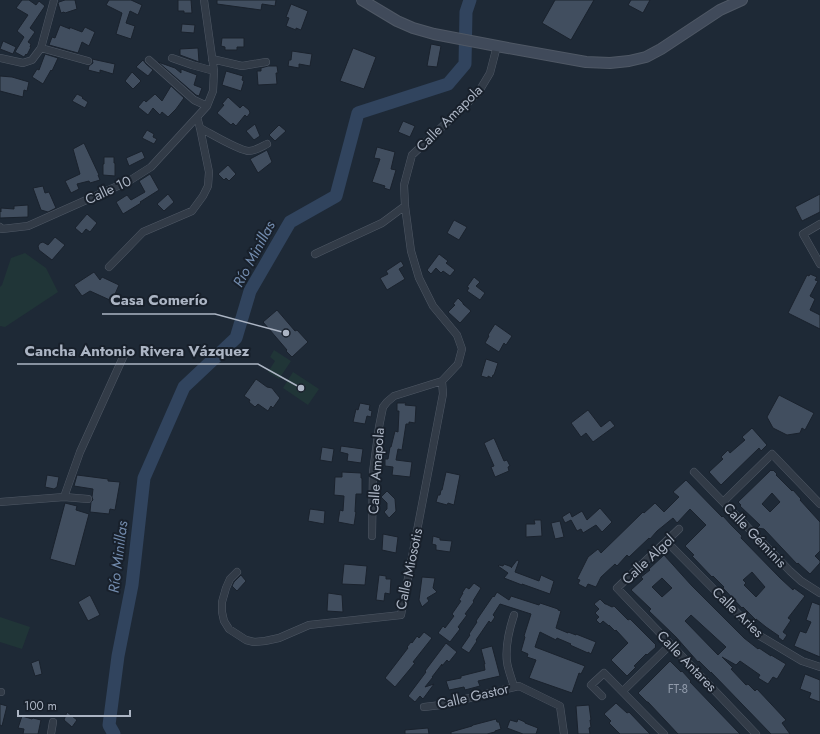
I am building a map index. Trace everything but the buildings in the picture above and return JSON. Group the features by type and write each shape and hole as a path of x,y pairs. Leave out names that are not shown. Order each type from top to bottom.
{"street":[{"path":"0,58 23,63 32,60 41,48 54,0"},
{"name":"Calle 10","path":"0,227 2,229 28,226 129,181 151,167 207,106 213,90 214,71 204,0"},
{"path":"362,0 398,22 434,34 586,62 610,63 646,57 661,49 720,10 742,0"},
{"name":"Calle Amapola","path":"372,536 373,472 383,407 394,396 442,381 458,364 462,348 457,335 433,306 419,278 411,251 405,206 404,185 412,155 478,93 490,73 497,46"},
{"path":"41,48 88,61"},
{"path":"172,58 214,71"},
{"path":"212,59 242,66 266,62"},
{"path":"149,60 194,100 207,106"},
{"path":"109,267 143,232 192,211 203,196 208,186 209,172 197,117"},
{"path":"200,128 240,149 249,151 256,150 267,144"},
{"path":"315,254 382,223 405,206"},
{"path":"820,224 803,234 820,264"},
{"path":"64,497 80,452 125,353"},
{"name":"Calle Miosotis","path":"237,572 230,579 226,588 222,602 223,617 229,629 246,640 254,642 279,638 309,625 401,615 443,394 442,381"},
{"path":"723,502 772,454 820,504"},
{"name":"Calle Géminis","path":"694,472 801,580 820,593"},
{"path":"0,502 64,497 88,499"},
{"name":"Calle Algol","path":"617,588 679,529"},
{"name":"Calle Aries","path":"667,542 760,636 802,661 820,667"},
{"name":"Calle Antares","path":"617,588 756,734"},
{"path":"514,615 507,637 506,649 507,664 514,687"},
{"path":"623,691 670,645"},
{"path":"602,696 591,685 604,673 664,734"},
{"name":"Calle Gastor","path":"424,707 441,705 519,686 560,706 564,734"},
{"path":"50,734 54,722"}],"green space":[{"path":"25,253 46,268 58,292 5,327 0,326 0,287 11,258"},
{"path":"274,350 291,361 279,379 268,372 275,361 270,357"},
{"path":"293,372 319,389 308,405 283,388"},
{"path":"0,617 30,627 22,649 0,642"}],"waterway":[{"name":"Río Minillas","path":"114,734 109,725 118,656 132,585 144,478 184,387 236,338 250,291 290,222 336,196 358,113 448,84 465,64 466,12 470,0"}],"place":[{"name":"Casa Comerío","path":"286,333"},
{"name":"Cancha Antonio Rivera Vázquez","path":"301,388"}]}
